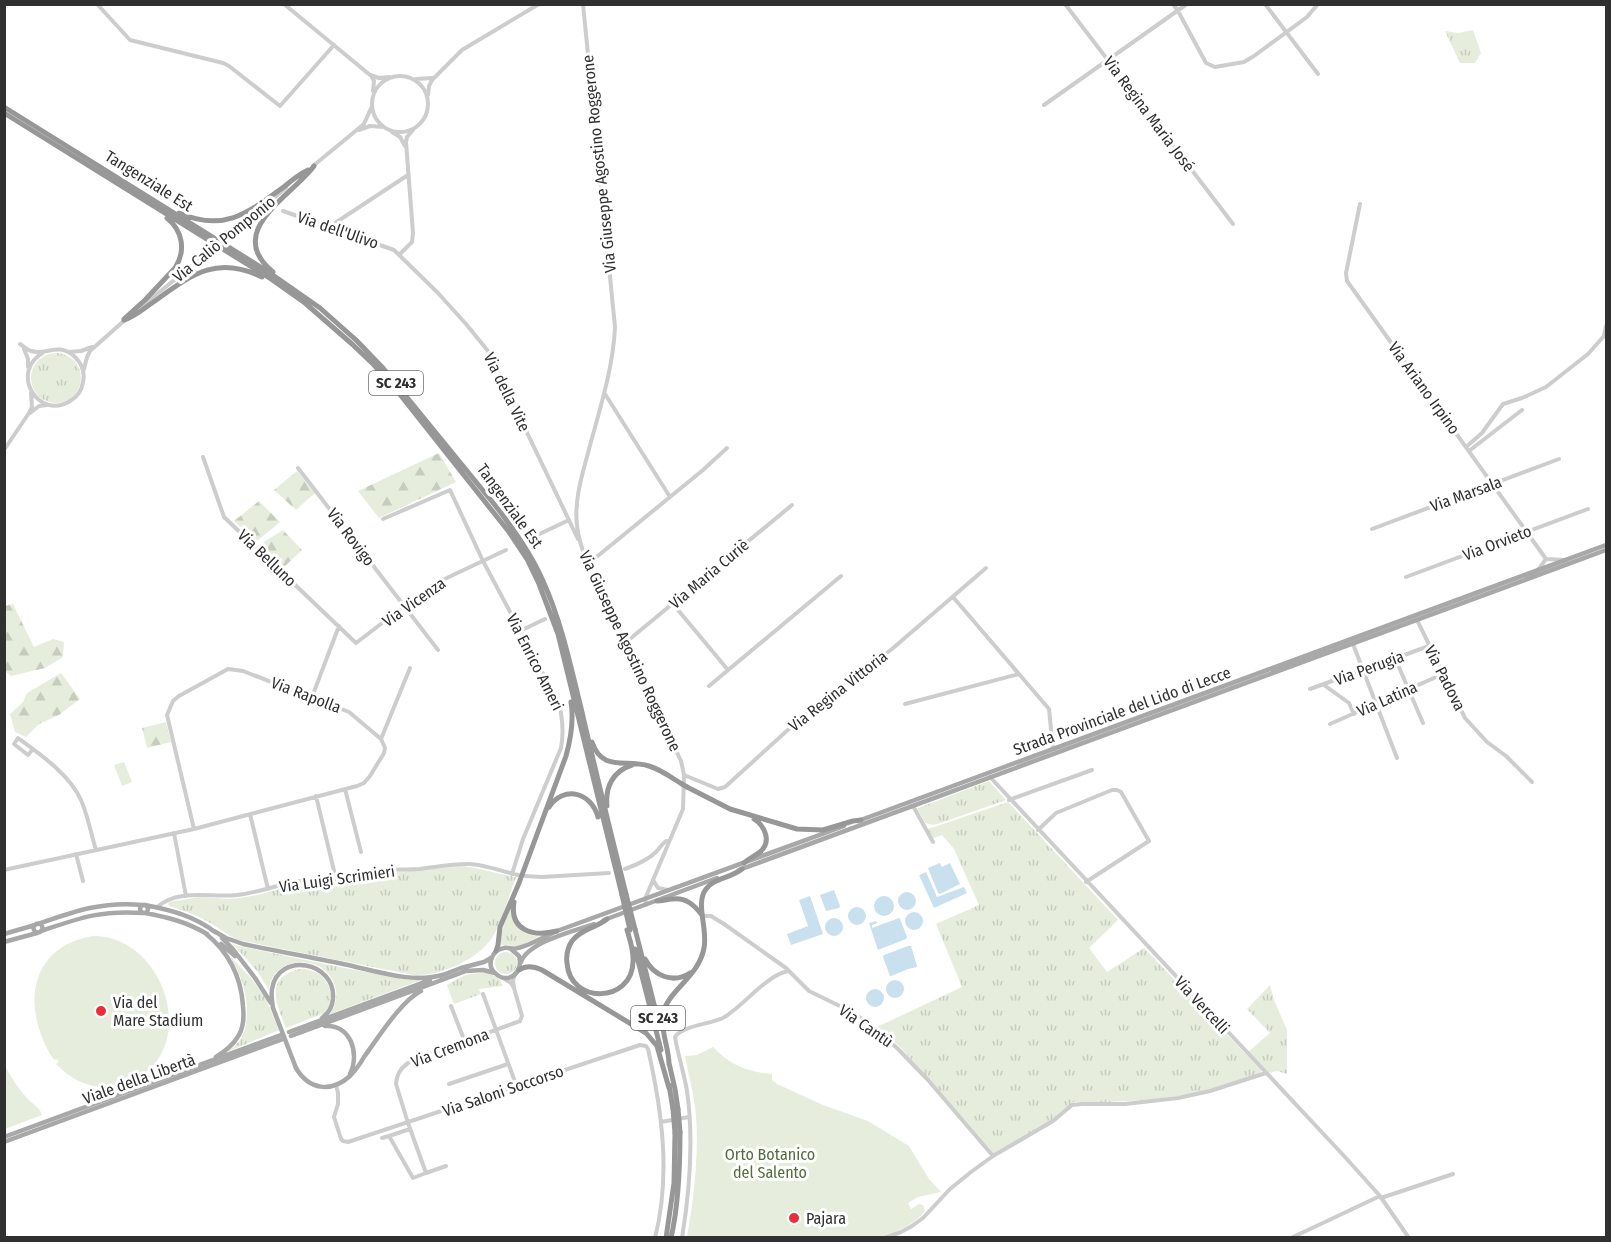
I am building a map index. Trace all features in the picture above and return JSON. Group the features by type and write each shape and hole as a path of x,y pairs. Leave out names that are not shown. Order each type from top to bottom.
{"highway":[{"name":"Tangenziale Est","path":"4,107 305,297 356,340 383,368 512,527 543,580 554,605 564,640 610,841"},
{"name":"Tangenziale Est","path":"4,113 296,296 324,318 374,365 398,392 509,532 527,559 558,634 626,903"},
{"path":"139,191 185,216 216,222 242,215 311,168"},
{"path":"305,297 265,265 258,254 256,236 264,218 311,168"},
{"path":"123,321 175,268 182,250 181,238 174,225 130,191"},
{"path":"123,321 192,276 216,267 236,268 251,272 296,296"},
{"path":"496,951 500,927 519,883 569,744 572,715 567,674"},
{"path":"582,715 595,749 601,757 614,763 642,764 653,767 717,803 745,814 808,830 829,829 853,820 861,820"},
{"path":"610,841 612,829 606,801 609,784 623,768 642,764"},
{"path":"543,819 550,805 557,798 566,794 582,796 595,808 602,830 610,841"},
{"path":"669,1064 663,1021 665,1008 701,960 705,941 702,897 707,888 716,881 736,874 748,859 763,850 766,842 764,827 761,823 745,814"},
{"path":"519,883 513,906 517,922 532,933 544,934 557,931"},
{"path":"657,901 679,898 688,901 703,920"},
{"path":"626,903 625,917 646,962 653,970 664,977 676,978 686,975 701,960"},
{"path":"607,919 584,930 573,939 566,959 569,973 576,985 597,993 612,992 619,988 633,969 634,915 626,903"},
{"name":"SC 243","path":"632,929 669,1064 675,1109 678,1183 677,1206 671,1238"},
{"name":"SC 243","path":"632,929 675,1109"},
{"path":"518,970 528,966 542,970 646,1033 657,1046 669,1088"},
{"name":"SC 243","path":"666,1238 674,1183 677,1132"}],"main road":[{"name":"Strada Provinciale del Lido di Lecce","path":"645,902 669,891 914,806 1353,644 1409,620 1416,620 1537,570 1606,545"},
{"name":"Strada Provinciale del Lido di Lecce","path":"645,902 657,901 861,820 1053,749 1606,550"},
{"path":"290,1034 456,975 489,970 509,978 518,970 526,953 538,945 645,902"},
{"path":"290,1034 442,975 484,962 496,951 504,948 520,947 557,931 645,902"},
{"path":"4,934 99,905 145,905 193,918 226,938 243,944 389,974 419,978 442,975"},
{"path":"144,913 148,909 145,905"},
{"path":"4,942 99,913 144,913 164,916 190,925 205,933 243,964"},
{"path":"190,925 193,918"},
{"path":"36,925 34,930 39,932"},
{"path":"214,931 226,942 264,991 296,1068 304,1080 321,1087 336,1085 344,1081 358,1067 408,1000 419,992 456,975"},
{"path":"205,933 222,949 234,967 241,986 244,1012 243,1027 236,1040 208,1062"},
{"path":"511,949 519,956 518,970"},
{"path":"491,958 491,966 495,973"},
{"path":"273,1008 273,985 278,975 290,967 304,965 314,967 329,980 333,995 329,1012 290,1034"},
{"path":"290,1034 333,1026 347,1035 353,1045 354,1055 352,1070 344,1081"},
{"name":"Viale della Libertà","path":"4,1137 282,1037 4,1142"}],"street":[{"path":"97,4 130,40 223,63 280,106 334,45"},
{"path":"284,4 370,75 379,78 406,76 414,79 427,79 435,76"},
{"path":"399,255 412,242 413,233 406,139 425,117 429,86 435,76 462,50 539,4"},
{"name":"Via Giuseppe Agostino Roggerone","path":"583,4 615,343 611,367 584,469 576,524 580,544 588,564 681,761 684,775 683,809 680,819 645,902"},
{"name":"Via Regina Maria José","path":"1065,4 1233,224"},
{"path":"1173,4 1206,63 1215,67 1245,62 1307,17 1318,4"},
{"path":"1044,105 1187,4"},
{"path":"1265,4 1318,74"},
{"name":"Via Caliò Pomponio","path":"29,413 39,406 65,404 77,395 83,381 87,357 96,345 353,134 366,121 372,106 374,81 370,75"},
{"path":"373,97 382,82 393,76"},
{"path":"414,79 424,88 428,102"},
{"path":"372,106 376,119 400,137 406,149"},
{"name":"Via Caliò Pomponio","path":"353,134 370,126 384,127"},
{"path":"389,130 405,132 414,129"},
{"path":"328,228 408,175"},
{"name":"Via Ariano Irpino","path":"1360,204 1346,273 1347,281 1546,559"},
{"name":"Via dell'Ulivo","path":"283,211 394,250"},
{"name":"Via della Vite","path":"394,250 438,293 488,351 580,544"},
{"path":"1468,449 1482,434 1503,404 1546,387 1588,354 1604,336 1606,326"},
{"name":"Via Caliò Pomponio","path":"28,369 27,354 20,344 31,351 56,349 68,352 81,351 96,345"},
{"path":"4,450 29,413 32,401 27,376 28,369 34,359 44,351"},
{"path":"68,352 81,365 83,373"},
{"path":"30,390 35,397 49,405"},
{"path":"604,393 670,497"},
{"path":"1468,449 1522,410"},
{"path":"588,564 727,448"},
{"name":"Via Belluno","path":"203,457 224,517 356,643"},
{"name":"Via Marsala","path":"1372,529 1559,459"},
{"name":"Via Rovigo","path":"298,468 438,650"},
{"name":"Via Enrico Ameri","path":"382,519 450,490 483,561 559,705 564,732 561,748 523,838 512,874"},
{"name":"Via Maria Curiè","path":"625,643 792,505"},
{"name":"Via Orvieto","path":"1406,577 1588,508"},
{"path":"531,538 569,520"},
{"name":"Via Vicenza","path":"356,643 432,585 506,550"},
{"path":"1537,570 1546,559 1566,560"},
{"name":"Via Regina Vittoria","path":"684,775 718,789 725,787 801,718 892,649 986,568"},
{"path":"709,686 841,576"},
{"path":"953,597 1049,709 1053,749"},
{"path":"673,604 728,670"},
{"path":"520,630 545,619"},
{"name":"Via Padova","path":"1416,620 1465,718 1487,742 1506,756 1532,782"},
{"path":"312,697 339,626"},
{"path":"1353,644 1397,758"},
{"name":"Via Perugia","path":"1310,689 1429,646"},
{"path":"1395,658 1423,723"},
{"path":"4,870 194,829 364,783 384,753 385,748 381,740 410,668"},
{"name":"Via Rapolla","path":"194,829 167,715 173,701 179,696 228,669 243,671 349,712 381,740"},
{"path":"905,704 1019,674"},
{"name":"Via Latina","path":"1330,724 1443,674"},
{"path":"1324,684 1349,703 1354,714"},
{"path":"33,749 28,755 14,744 18,738 33,749 67,778 82,802 96,850"},
{"path":"1009,800 1092,770"},
{"name":"Via Vercelli","path":"990,777 1380,1197 1410,1238"},
{"path":"345,789 361,852"},
{"path":"1038,830 1056,813 1112,790 1121,792 1149,841 1086,882"},
{"path":"316,796 336,879"},
{"path":"914,806 933,842"},
{"path":"250,814 268,889"},
{"path":"174,833 186,896"},
{"path":"625,869 653,855 666,841 669,842"},
{"path":"76,854 83,881"},
{"path":"4,863 10,868"},
{"name":"Via Luigi Scrimieri","path":"158,907 171,899 186,896 243,895 300,881 336,879 385,870 417,869 453,864 481,866 518,875"},
{"path":"525,876 542,878 609,873"},
{"path":"653,880 658,888 669,891"},
{"name":"Via Cantù","path":"703,920 711,916 776,960 809,991 854,1013 898,1048 993,1156"},
{"path":"776,960 777,975"},
{"name":"Via Cremona","path":"408,1123 396,1084 399,1071 411,1061 520,1021 513,980 518,970"},
{"path":"682,1238 690,1177 689,1117 687,1091 675,1041 676,1035 681,1031 723,1018 777,975 789,970"},
{"path":"502,977 514,988"},
{"path":"483,994 514,1079"},
{"path":"451,1006 465,1041"},
{"name":"Via Saloni Soccorso","path":"336,1085 338,1104 334,1118 343,1141 348,1143 640,1045 648,1049 661,1122"},
{"path":"449,1084 508,1064"},
{"path":"884,1238 901,1232 923,1218 950,1189 971,1172 993,1156 1053,1121 1072,1105 1125,1104 1178,1098 1210,1091 1266,1073"},
{"path":"655,1238 663,1192 664,1158 661,1122 689,1117"},
{"path":"408,1123 426,1173"},
{"path":"382,1138 410,1129"},
{"path":"389,1136 413,1178 446,1166"},
{"path":"1291,1238 1380,1197 1453,1174"}],"green space":[{"path":"1473,30 1481,53 1475,63 1460,63 1445,31 1458,33"},
{"path":"56,353 65,355 76,364 81,378 79,387 70,398 56,403 47,401 36,392 31,378 33,369 42,358"},
{"path":"439,453 456,482 379,518 358,491"},
{"path":"297,471 315,493 296,510 274,490"},
{"path":"259,501 280,522 257,541 234,521"},
{"path":"283,530 302,550 283,568 259,545"},
{"path":"13,604 34,647 53,639 64,642 63,657 45,668 11,676 5,671 5,606"},
{"path":"61,673 80,699 59,715 39,724 26,737 15,732 10,714 23,702 27,693"},
{"path":"166,722 171,742 147,748 142,728"},
{"path":"124,762 132,782 122,786 114,765"},
{"path":"989,781 1006,800 933,825 925,823 918,810 918,808"},
{"path":"1008,802 1118,920 1089,948 1107,972 1144,948 1261,1070 1259,1074 1177,1096 1126,1101 1074,1102 1054,1119 993,1153 901,1048 877,1027 962,987 936,924 979,905 954,849 942,835 932,838 928,829"},
{"path":"462,866 516,877 502,917 492,938 478,953 449,968 418,976 238,940 205,920 168,904 200,897 228,899 258,895 305,882 349,880 391,872"},
{"path":"510,907 513,918 532,935 540,936 517,947 501,945 501,934"},
{"name":"Via del Mare Stadium","path":"93,936 116,940 136,952 152,969 163,990 169,1013 168,1036 159,1057 139,1078 118,1086 94,1086 67,1074 56,1064 59,1062 57,1059 54,1060 37,1022 36,984 43,967 54,953 71,943"},
{"path":"232,943 330,965 421,980 330,1014 335,1003 336,991 332,979 324,970 314,964 302,962 291,964 280,969 273,978 269,990 257,971"},
{"path":"506,952 514,955 517,963 514,971 506,974 498,971 495,963 498,955"},
{"path":"227,953 251,978 266,999 279,1030 227,1052 241,1039 247,1015 242,981"},
{"path":"300,969 314,972 323,978 329,987 330,1003 325,1013 286,1028 277,1001 277,985 281,978"},
{"path":"488,972 500,980 503,986 479,989 481,994 454,1004 447,985 465,975"},
{"path":"1270,985 1287,1030 1287,1074 1277,1071 1269,1073 1248,1052 1270,1033 1247,1009"},
{"name":"Orto Botanico del Salento","path":"713,1047 726,1059 739,1066 772,1074 772,1080 777,1084 823,1105 868,1121 909,1146 929,1179 941,1192 918,1197 908,1203 911,1209 919,1204 923,1205 925,1211 898,1231 879,1237 687,1237 694,1189 697,1139 694,1101 685,1056 697,1055"},
{"path":"4,1065 42,1115 5,1129"}],"water":[{"path":"940,863 942,867 950,863 960,884 940,894 928,868"},
{"path":"926,872 937,897 964,887 967,893 934,908 919,875"},
{"path":"834,890 840,906 826,911 820,895"},
{"path":"903,892 911,892 916,897 914,908 903,910 898,905 898,897"},
{"path":"810,896 823,934 791,945 787,934 808,926 799,900"},
{"path":"884,896 891,899 894,906 891,913 884,916 877,913 874,906 877,899"},
{"path":"857,907 865,912 866,916 861,924 857,925 849,920 848,916 853,908"},
{"path":"910,912 918,912 923,917 921,928 910,930 905,925 905,917"},
{"path":"830,918 838,918 843,923 841,934 830,936 825,931 825,923"},
{"path":"899,918 906,939 878,950 869,923 876,921 877,923 872,925 872,928"},
{"path":"911,946 917,967 890,976 884,955"},
{"path":"895,980 901,983 904,989 901,995 895,998 889,995 886,989 889,983"},
{"path":"875,989 883,994 884,998 879,1006 875,1007 867,1002 866,998 871,990"}],"place":[{"name":"Via del Mare Stadium","path":"101,1011"},
{"name":"Pajara","path":"794,1218"}]}
